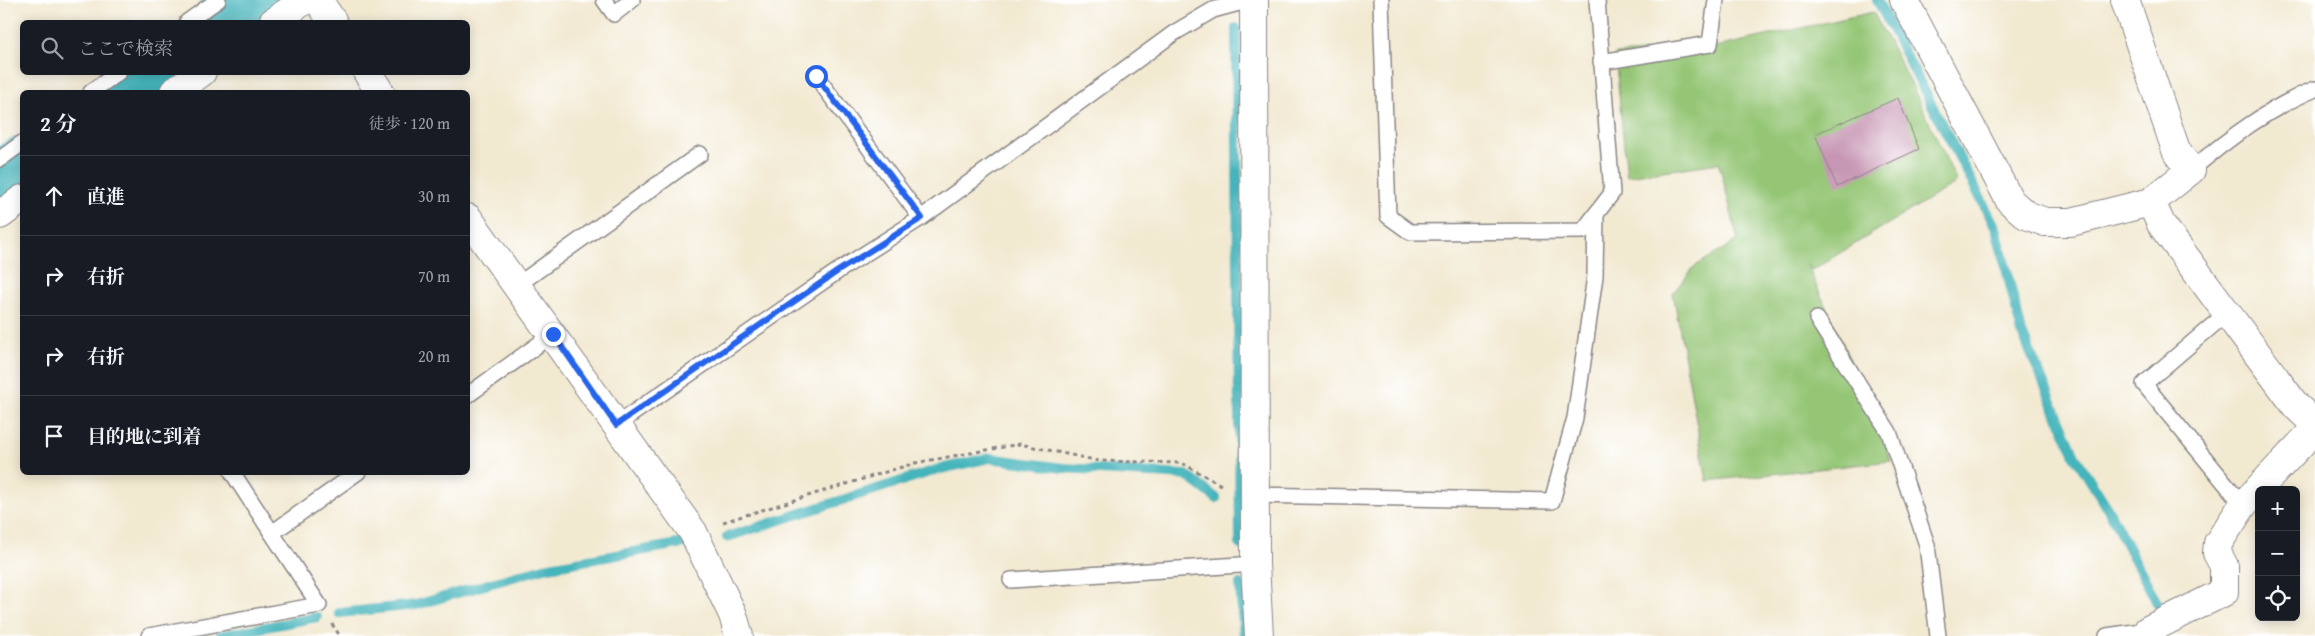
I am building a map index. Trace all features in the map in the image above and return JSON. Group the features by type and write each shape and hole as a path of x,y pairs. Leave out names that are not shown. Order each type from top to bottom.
{"street":[{"path":"276,20 305,0"},
{"path":"318,0 332,20"},
{"path":"1254,0 1256,564 1259,636"},
{"path":"1904,0 2010,201 2026,216 2045,222 2071,222 2151,202 2191,170 2176,150 2125,0"},
{"path":"177,90 198,75"},
{"path":"369,75 379,90"},
{"path":"0,215 20,200"},
{"path":"2151,202 2161,224 2296,406 2315,424"},
{"path":"470,221 694,532 733,615 739,636"},
{"path":"2148,630 2224,592 2224,566 2217,553 2218,543 2243,505 2315,429"}],"lane":[{"path":"190,20 218,0"},
{"path":"604,0 614,14 632,0"},
{"path":"616,425 838,271 922,218 1174,33 1213,10 1250,0"},
{"path":"1380,0 1388,216 1410,232 1583,231 1612,193 1598,0"},
{"path":"1601,62 1710,44 1716,0"},
{"path":"95,90 115,75"},
{"path":"816,76 922,218"},
{"path":"2191,170 2232,135 2315,89"},
{"path":"0,160 20,145"},
{"path":"516,286 700,154"},
{"path":"1256,495 1552,501 1575,418 1595,276 1596,214"},
{"path":"2227,313 2144,384 2243,505"},
{"path":"1817,319 1889,432 1927,545 1938,636"},
{"path":"470,394 553,334"},
{"path":"149,636 319,605 234,475"},
{"path":"272,533 354,475"},
{"path":"1011,580 1256,564"},
{"path":"2107,636 2148,630"}],"path":[{"path":"694,532 915,463 1020,444 1098,461 1182,463 1228,488"}],"green space":[{"path":"1873,12 1912,85 1957,182 1812,270 1807,265 1868,400 1891,461 1707,481 1673,293 1694,267 1738,240 1719,163 1627,176 1615,54 1716,47"}],"building":[{"path":"1898,98 1919,149 1837,187 1815,134"}],"waterway":[{"path":"227,20 256,0"},
{"path":"1877,0 1996,228 2022,333 2076,458 2107,507 2163,614"},
{"path":"1236,28 1240,545"},
{"path":"128,90 150,75"},
{"path":"0,184 20,169"},
{"path":"727,537 936,470 989,458 1063,468 1186,475 1216,498"},
{"path":"339,613 416,605 544,568 684,543"},
{"path":"1240,584 1244,636"},
{"path":"220,636 317,617"}],"route":[{"path":"553,334 616,425 838,271 922,218 816,76"}]}
